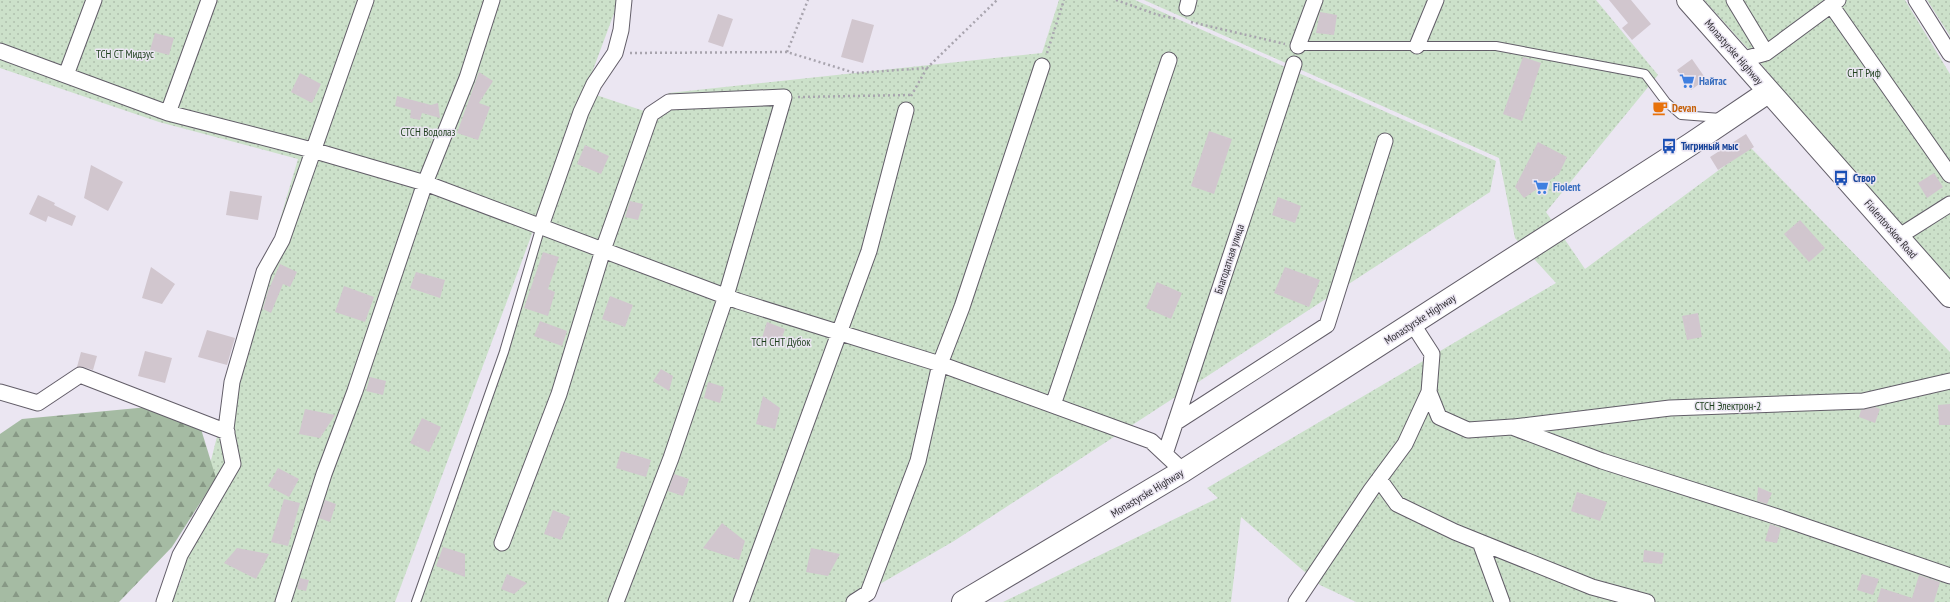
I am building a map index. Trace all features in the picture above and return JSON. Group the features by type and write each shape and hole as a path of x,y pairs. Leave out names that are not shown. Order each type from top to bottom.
{"main road":[{"name":"Monastyrske Highway","path":"963,602 1183,471 1768,92 1688,0"},
{"name":"Fiolentovskoe Road","path":"1768,92 1950,296"}],"street":[{"path":"66,75 94,0"},
{"path":"168,113 209,0"},
{"path":"164,602 180,555 233,464 227,432 232,382 264,272 282,240 312,150 366,0"},
{"path":"282,602 322,480 355,391 425,183 467,78 492,0"},
{"path":"541,226 581,112 594,84 615,53 621,30 624,0"},
{"path":"1298,46 1315,0"},
{"path":"1417,46 1436,0"},
{"path":"1734,0 1766,53"},
{"path":"1916,0 1950,54"},
{"path":"1740,60 1766,53 1834,3 1950,175"},
{"path":"0,51 168,113 312,150 425,183 726,296 940,364 1151,441 1183,471"},
{"path":"1052,405 1169,60"},
{"name":"Благодатная улица","path":"1165,454 1294,64"},
{"path":"854,602 868,593 918,461 940,364 962,307 1042,66"},
{"path":"502,544 559,394 603,250 651,114 669,102 784,97 726,296 671,458 616,602"},
{"path":"741,602 869,251 906,110"},
{"path":"1175,423 1327,325 1385,141"},
{"path":"1898,237 1950,204"},
{"path":"1296,602 1379,479 1405,444 1429,392 1432,354 1412,324"},
{"path":"0,392 38,403 80,375 227,432"},
{"path":"1429,392 1439,417 1468,430 1512,427 1670,408 1862,400 1950,381"},
{"path":"1512,427 1602,461 1781,518 1950,576"},
{"path":"1379,479 1397,504 1455,532 1592,587 1647,602"},
{"path":"1480,542 1502,602"}],"lane":[{"path":"1298,46 1496,46 1645,74 1666,102 1682,115 1730,118"},
{"path":"416,602 504,352 541,226"}],"path":[{"path":"787,52 808,0"},
{"path":"906,110 911,95 927,68 997,0"},
{"path":"1042,66 1064,0"},
{"path":"1116,0 1158,15 1187,12 1298,46"},
{"path":"615,53 787,52 855,73 927,68"},
{"path":"784,97 911,95"}],"green space":[{"name":"СТСН Водолаз","path":"0,0 619,0 395,602 168,602 180,583 225,405 298,159 159,122 0,68"},
{"name":"ТСН СНТ Дубок","path":"1059,0 1135,0 1496,161 1490,192 954,541 849,602 413,602 593,94 647,112 669,93 1042,53"},
{"name":"СТСН Электрон-2","path":"1144,0 1596,0 1658,75 1546,212 1585,269 1750,147 1950,352 1950,602 1356,602 1320,585 1241,517 1231,602 1003,602 1218,498 1207,488 1556,283 1515,238 1499,158"},
{"name":"СНТ Риф","path":"1704,0 1905,0 1950,74 1950,292 1757,59"},
{"path":"1927,0 1950,0 1950,36"},
{"path":"159,406 201,429 216,478 172,547 119,602 0,602 0,434 22,419"}],"building":[{"path":"1609,0 1631,0 1651,24 1632,40 1622,28 1628,23"},
{"path":"1320,12 1337,15 1334,35 1316,33"},
{"path":"718,14 733,19 723,47 708,42"},
{"path":"852,19 874,25 863,63 841,57"},
{"path":"155,33 174,38 169,55 150,50"},
{"path":"1523,57 1541,63 1522,121 1503,114"},
{"path":"1692,59 1706,79 1691,90 1677,70"},
{"path":"479,72 493,81 479,103 490,107 478,140 457,133"},
{"path":"300,73 321,84 312,103 291,92"},
{"path":"397,96 431,105 438,103 440,118 422,113 420,120 410,118 411,110 395,106"},
{"path":"1209,131 1232,139 1214,194 1191,186"},
{"path":"1746,134 1754,147 1718,170 1710,157"},
{"path":"1538,142 1567,157 1559,174 1524,198 1515,187"},
{"path":"585,145 609,156 601,174 577,164"},
{"path":"91,165 123,182 108,211 84,198"},
{"path":"1934,173 1943,187 1927,198 1918,183"},
{"path":"230,191 262,196 258,220 226,215"},
{"path":"38,195 55,203 54,205 76,216 72,226 48,216 46,222 29,214"},
{"path":"1278,197 1301,206 1295,223 1272,215"},
{"path":"630,201 643,204 638,220 625,217"},
{"path":"1800,220 1825,248 1809,262 1784,234"},
{"path":"543,252 559,257 548,289 555,292 548,316 524,308"},
{"path":"280,264 297,272 290,287 283,284 271,313 263,309 268,291"},
{"path":"151,267 175,284 162,304 142,298"},
{"path":"1285,267 1320,280 1309,307 1274,293"},
{"path":"416,272 445,280 440,298 410,288"},
{"path":"1157,282 1182,293 1171,319 1146,308"},
{"path":"344,286 374,297 365,322 335,312"},
{"path":"610,296 633,305 625,327 602,319"},
{"path":"1698,313 1702,337 1687,340 1682,316"},
{"path":"540,321 567,331 562,346 534,336"},
{"path":"767,322 785,329 779,347 761,341"},
{"path":"207,330 235,338 227,365 198,357"},
{"path":"145,351 172,358 165,383 138,376"},
{"path":"81,352 97,356 93,370 77,367"},
{"path":"661,369 673,376 669,391 653,381"},
{"path":"370,377 386,381 383,395 366,391"},
{"path":"708,382 724,387 720,403 704,398"},
{"path":"763,396 780,408 775,429 756,424"},
{"path":"1950,404 1950,425 1939,425 1938,405"},
{"path":"1875,407 1880,409 1875,423 1859,417 1861,410"},
{"path":"305,409 335,415 320,438 299,434"},
{"path":"422,418 441,427 429,452 410,443"},
{"path":"621,451 651,460 646,477 616,468"},
{"path":"278,468 299,479 289,497 268,486"},
{"path":"674,474 689,479 683,496 668,491"},
{"path":"1758,487 1772,493 1767,504 1757,501"},
{"path":"1577,492 1607,502 1600,521 1571,511"},
{"path":"284,499 300,503 288,546 271,542"},
{"path":"325,500 336,504 330,522 319,518"},
{"path":"553,510 570,517 561,540 544,534"},
{"path":"722,523 745,541 739,560 703,548"},
{"path":"1770,524 1781,528 1777,543 1765,541"},
{"path":"443,547 465,554 465,577 436,566"},
{"path":"237,548 269,554 256,579 224,563"},
{"path":"811,548 840,554 828,576 806,572"},
{"path":"1644,550 1664,553 1662,564 1643,562"},
{"path":"507,574 527,583 514,594 501,589"},
{"path":"1862,574 1879,579 1873,595 1857,590"},
{"path":"1919,575 1940,582 1934,602 1877,602 1881,588 1912,598"},
{"path":"300,578 309,580 306,591 297,589"}],"place":[{"name":"Найтас","path":"1687,81"},
{"name":"Devan","path":"1660,108"},
{"name":"Тигриный мыс","path":"1669,146"},
{"name":"Створ","path":"1841,178"},
{"name":"Fiolent","path":"1541,187"}],"park label":[{"name":"ТСН СТ Мидэус","path":"125,54"}]}
